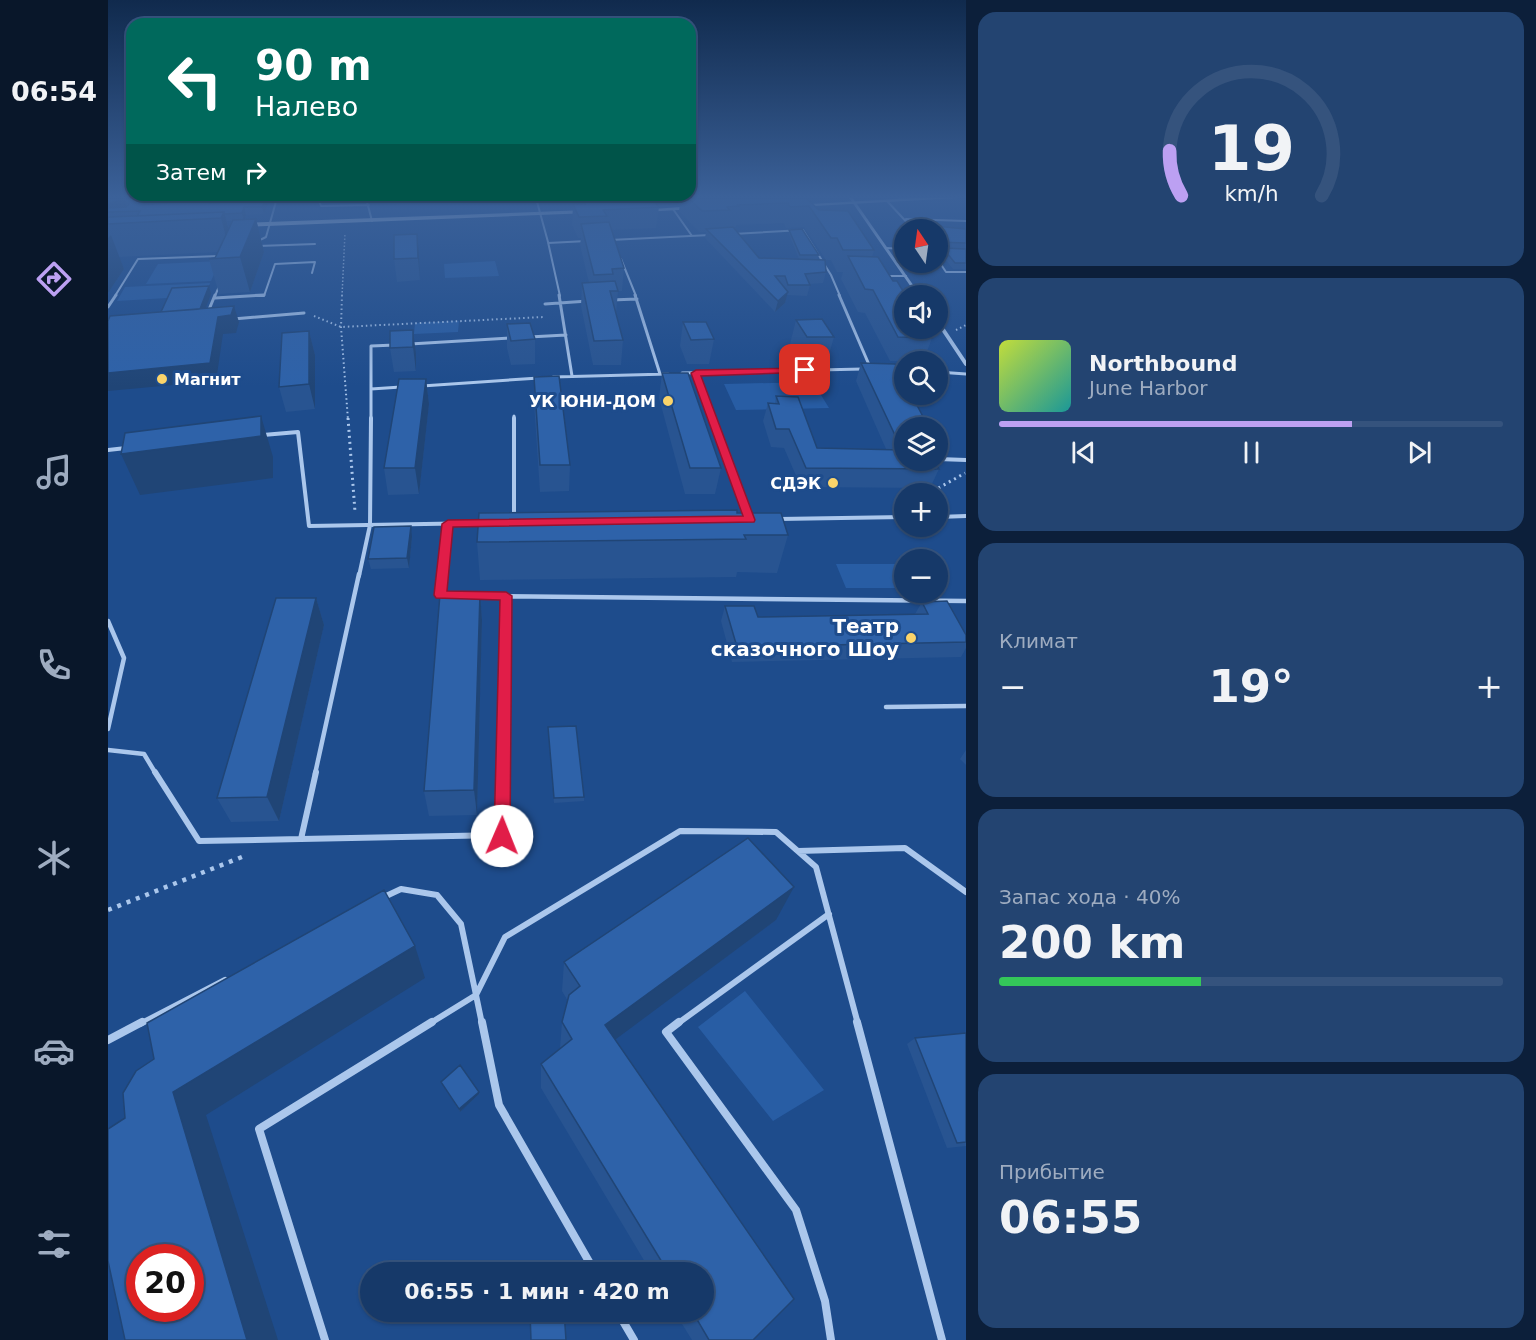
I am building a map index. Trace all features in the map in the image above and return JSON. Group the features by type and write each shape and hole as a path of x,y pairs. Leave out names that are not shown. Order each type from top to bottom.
{"street":[{"path":"895,261 912,285"},
{"path":"948,337 966,364"}],"lane":[{"path":"108,306 137,261"},
{"path":"552,261 572,376"},
{"path":"621,261 637,299 660,374"},
{"path":"418,386 572,376 870,369 831,275 822,261"},
{"path":"214,298 264,296 275,264 315,262 312,273"},
{"path":"948,272 966,272"},
{"path":"831,275 841,275"},
{"path":"884,276 906,276"},
{"path":"208,314 223,277"},
{"path":"604,300 637,299"},
{"path":"546,304 593,301"},
{"path":"227,320 304,313"},
{"path":"301,839 370,525 371,346 566,335"},
{"path":"882,370 894,371"},
{"path":"696,373 750,520"},
{"path":"948,373 966,374"},
{"path":"371,389 406,387"},
{"path":"514,416 514,523"},
{"path":"252,436 298,432 309,526 492,523"},
{"path":"108,450 136,447"},
{"path":"948,459 966,460"},
{"path":"948,517 966,516"},
{"path":"776,519 894,517"},
{"path":"738,520 757,519"},
{"path":"448,524 440,595 451,595"},
{"path":"462,596 966,601"},
{"path":"108,750 144,754 199,841 502,836 506,596"},
{"path":"108,621 124,658 108,729"},
{"path":"886,707 966,706"},
{"path":"325,1340 259,1129 476,995 505,937 680,831 776,832 816,867 942,1340"},
{"path":"798,851 905,848 966,892"},
{"path":"380,899 401,889 437,895 461,924 499,1105 589,1262"},
{"path":"829,914 666,1032 796,1210 825,1301 831,1340"},
{"path":"108,1040 234,975"},
{"path":"623,1322 634,1340"}],"path":[{"path":"344,261 341,327 354,512 370,525"},
{"path":"304,313 341,327 562,316"},
{"path":"960,331 966,332"},
{"path":"947,483 966,472"},
{"path":"108,910 238,860 270,840"}],"shaded area":[{"path":"220,261 211,281 146,284 158,264"},
{"path":"495,261 499,276 445,278 444,264"},
{"path":"210,283 207,291 170,293 167,298 117,301 125,287"},
{"path":"459,321 458,332 414,334 415,323"},
{"path":"813,382 829,408 736,410 724,384"},
{"path":"836,564 894,564 894,588 846,588"},
{"path":"745,991 824,1090 773,1121 698,1027"}],"building":[{"path":"590,261 622,261 624,268 612,269 613,274 594,275"},
{"path":"738,261 825,261 826,272 805,274 810,285 788,285 785,276 775,276 788,292 778,301"},
{"path":"850,261 880,261 893,281 897,281 899,285 894,285 894,329 873,290 865,289"},
{"path":"953,261 966,261 966,263 955,263"},
{"path":"615,281 618,291 610,291 623,340 594,341 582,283"},
{"path":"209,286 200,309 161,312 172,288"},
{"path":"234,306 231,315 218,317 210,363 108,373 108,321 110,316"},
{"path":"822,319 834,337 807,337 796,320"},
{"path":"683,322 706,322 714,339 691,340"},
{"path":"530,323 535,339 511,341 507,324"},
{"path":"413,330 413,347 390,348 390,331"},
{"path":"309,331 309,384 279,387 282,333"},
{"path":"861,363 894,364 894,405 917,405 923,417 894,417 894,433"},
{"path":"662,373 688,373 721,468 690,468"},
{"path":"559,376 570,465 540,465 534,377"},
{"path":"399,379 426,379 415,468 384,468"},
{"path":"776,396 798,397 817,448 894,450 894,469 806,468 789,429 776,429 768,403 779,404"},
{"path":"261,416 261,436 121,454 125,433"},
{"path":"737,510 737,513 781,513 788,535 744,535 746,539 477,542 479,513"},
{"path":"411,526 407,558 368,559 374,527"},
{"path":"480,593 474,790 424,791 440,594"},
{"path":"276,598 316,598 267,797 217,798"},
{"path":"922,603 948,603 966,635 966,642 737,647 725,606 754,606 758,617 928,614"},
{"path":"576,726 584,797 554,798 548,727"},
{"path":"748,838 794,887 605,1025 794,1299 753,1340 709,1340 698,1322 714,1322 714,1262 662,1262 541,1064 572,1039 562,1022 569,995 580,986 564,962"},
{"path":"384,890 415,946 173,1092 247,1340 125,1340 108,1261 108,1129 125,1118 123,1093 136,1071 154,1059 147,1023"},
{"path":"966,1033 966,1142 957,1143 915,1038"},
{"path":"460,1065 479,1092 459,1109 441,1082"},
{"path":"530,1322 565,1322 566,1340 531,1340"}],"place":[{"name":"Магнит","path":"162,379"},
{"name":"УК ЮНИ-ДОМ","path":"668,401"},
{"name":"СДЭК","path":"833,483"},
{"name":"Театр сказочного Шоу","path":"911,638"}],"route":[{"path":"502,836 506,596 440,595 448,524 750,520 696,373 805,370"}]}
